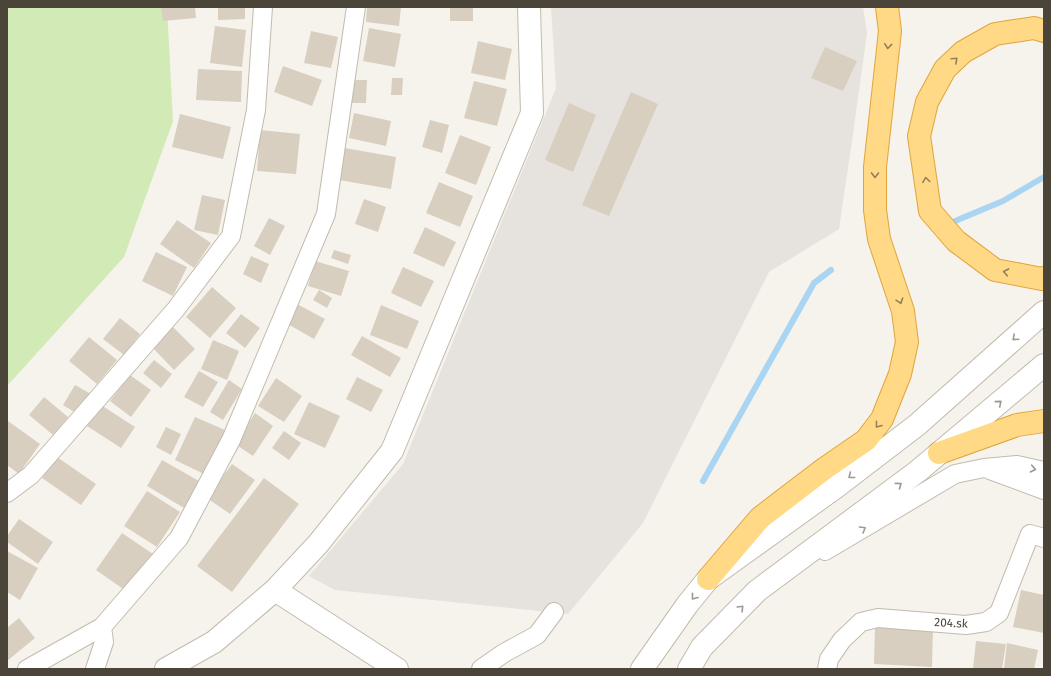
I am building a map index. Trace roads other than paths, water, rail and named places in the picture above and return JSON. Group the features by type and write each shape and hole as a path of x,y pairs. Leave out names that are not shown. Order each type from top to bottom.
{"highway":[{"path":"708,580 760,518 824,469 866,440 882,419 900,374 908,342 903,311 879,239 875,210 875,167 890,32 887,7"},
{"path":"1044,31 1034,28 996,34 963,52 945,69 927,102 920,136 930,211 956,241 995,270 1042,279 1044,278"},
{"path":"939,453 1017,425 1044,421"}],"street":[{"path":"7,493 31,475 171,315 231,236 256,110 263,7"},
{"path":"26,669 102,627 179,538 231,440 326,214 356,7"},
{"path":"182,669 275,590 318,544 392,451 532,113 529,7"},
{"path":"642,669 708,580 918,425 1044,312"},
{"path":"688,669 702,647 757,591 918,471 1044,365"},
{"path":"757,591 955,474 984,468 1017,465 1044,471"},
{"path":"984,468 1044,490"},
{"name":"204.sk","path":"827,669 829,659 842,640 861,622 878,618 966,625 986,622 999,613 1030,534 1044,538"},
{"path":"275,590 397,669"},
{"path":"481,669 504,653 537,635 554,612"},
{"path":"94,669 104,642 102,627"},
{"path":"166,669 214,642"}],"waterway":[{"path":"955,221 1003,201 1044,177"},
{"path":"703,481 814,283 831,270"}]}
